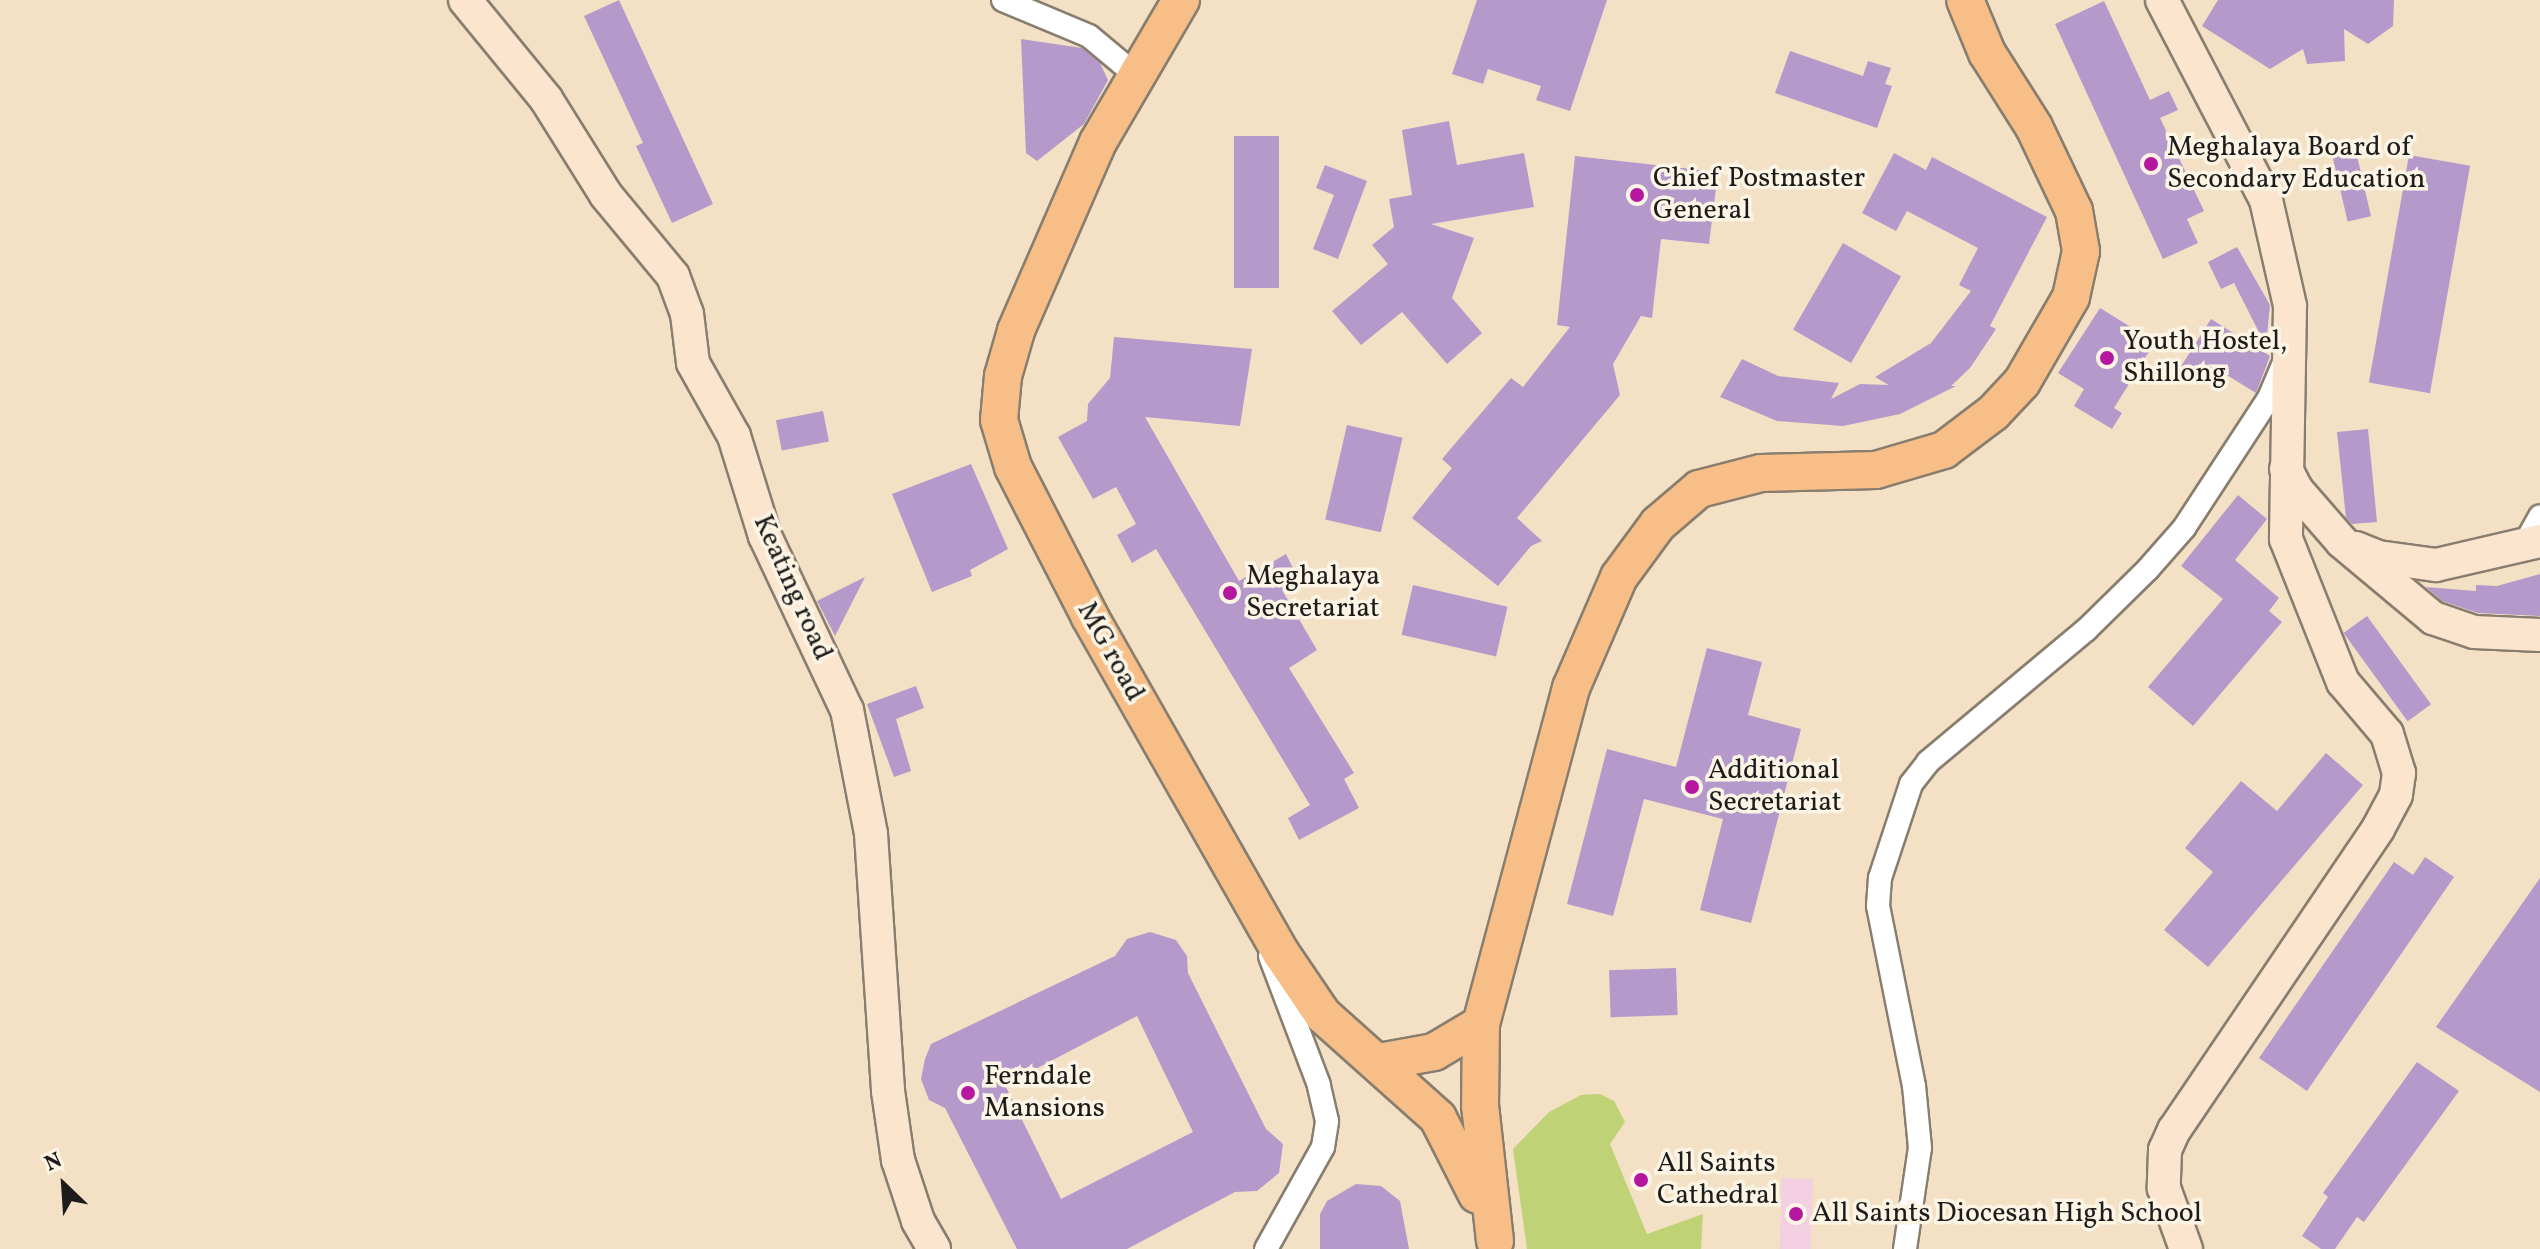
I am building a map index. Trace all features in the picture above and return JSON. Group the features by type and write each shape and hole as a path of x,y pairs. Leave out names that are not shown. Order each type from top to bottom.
{"main road":[{"name":"MG road","path":"1181,0 1098,142 1016,331 1001,386 999,420 1013,467 1090,617 1308,997 1446,1128 1495,1245"},
{"path":"1495,1245 1480,1106 1481,1024 1571,688 1601,610 1639,546 1679,504 1730,478 1876,470 1944,450 2013,392 2059,325 2078,272 2074,211 1971,4"},
{"path":"1379,1062 1434,1052 1481,1024"}],"street":[{"name":"Keating road","path":"465,0 546,99 606,195 673,276 687,314 693,363 734,436 765,536 847,710 871,834 888,1091 898,1160 918,1221 934,1249"},
{"path":"1003,0 1089,36 1137,76"},
{"path":"2162,0 2266,200 2290,306 2284,529 2303,591 2343,682 2396,753 2396,795 2174,1130 2165,1150 2164,1188 2186,1249"},
{"path":"1905,1249 1920,1148 1914,1086 1878,906 1883,867 1911,784 1928,762 2119,600 2184,528 2269,398 2286,359 2290,306"},
{"path":"2286,469 2296,489 2342,542 2409,602 2450,627 2540,635"},
{"path":"2342,542 2378,557 2436,565 2531,544 2540,516"},
{"path":"1242,884 1319,1085 1327,1121 1323,1147 1266,1249"}],"shaded area":[{"name":"All Saints Diocesan High School","path":"1782,1178 1813,1179 1811,1249 1780,1249"}],"green space":[{"path":"1600,1094 1614,1101 1625,1122 1610,1144 1647,1234 1703,1214 1701,1249 1527,1249 1513,1149 1549,1112 1581,1095"}],"building":[{"path":"619,0 713,204 672,223 636,146 643,143 584,16"},
{"path":"1477,0 1607,0 1570,111 1536,100 1541,86 1488,69 1483,84 1452,74"},
{"path":"2218,0 2394,0 2393,26 2368,44 2344,29 2345,61 2307,64 2303,49 2270,69 2202,26"},
{"name":"Meghalaya Board of Secondary Education","path":"2104,1 2150,100 2169,91 2178,110 2160,118 2204,211 2187,219 2198,243 2163,259 2055,24"},
{"path":"1021,39 1082,48 1100,63 1108,80 1084,124 1037,161 1026,153"},
{"path":"1790,51 1863,76 1868,61 1891,68 1885,84 1892,86 1877,128 1775,93"},
{"path":"1449,121 1457,165 1524,153 1534,207 1431,224 1474,238 1452,298 1482,333 1447,364 1402,312 1361,345 1332,311 1388,264 1372,245 1394,227 1389,199 1412,195 1402,130"},
{"path":"1234,136 1279,136 1279,288 1234,288"},
{"path":"2355,147 2371,216 2348,222 2332,152"},
{"path":"1894,153 1926,170 1932,157 2047,217 1990,326 1996,329 1970,368 1951,386 1956,386 1900,414 1843,426 1777,421 1720,397 1742,359 1778,376 1839,383 1831,399 1860,384 1889,385 1875,377 1931,343 1971,291 1959,285 1978,248 1907,211 1896,231 1862,213"},
{"path":"2409,155 2470,166 2430,393 2369,382"},
{"path":"1575,156 1718,172 1709,244 1661,239 1652,318 1641,316 1613,364 1620,395 1517,518 1542,541 1531,546 1498,586 1412,518 1452,468 1442,459 1511,378 1523,387 1570,327 1557,325"},
{"path":"1325,165 1367,181 1338,259 1313,249 1334,195 1316,188"},
{"path":"1843,243 1901,276 1851,363 1793,330"},
{"path":"2237,247 2270,305 2266,346 2234,283 2221,289 2208,262"},
{"name":"Youth Hostel, Shillong","path":"2100,308 2155,342 2114,408 2122,413 2112,429 2074,406 2084,389 2058,373"},
{"path":"2211,319 2270,356 2256,393 2217,369 2207,385 2180,368"},
{"name":"Meghalaya Secretariat","path":"1114,337 1252,349 1240,426 1145,417 1239,581 1286,554 1299,580 1282,590 1317,650 1289,668 1354,773 1344,779 1359,808 1299,840 1288,818 1310,805 1156,549 1132,563 1117,535 1136,524 1116,487 1093,499 1058,437 1087,421 1088,404 1110,378"},
{"path":"823,411 829,441 782,451 776,420"},
{"path":"1347,425 1403,438 1381,532 1325,520"},
{"path":"2368,429 2377,522 2352,524 2346,518 2337,432"},
{"path":"971,464 1008,549 970,570 972,576 932,592 892,494"},
{"path":"2238,495 2267,519 2235,560 2279,598 2269,611 2282,622 2193,726 2148,687 2223,599 2181,566"},
{"path":"2540,574 2540,616 2478,613 2442,601 2426,587 2476,591 2476,585 2497,586"},
{"path":"865,577 835,636 817,601"},
{"path":"1413,585 1508,607 1496,657 1402,635"},
{"path":"2367,616 2431,704 2408,721 2344,633"},
{"name":"Additional Secretariat","path":"1707,648 1762,662 1748,715 1801,729 1751,923 1700,910 1723,819 1644,799 1613,916 1567,904 1607,749 1676,767"},
{"path":"916,686 924,708 896,719 911,771 894,777 867,704"},
{"path":"2326,753 2363,785 2208,967 2164,930 2213,872 2185,848 2241,781 2277,811"},
{"path":"2425,857 2454,877 2307,1091 2259,1058 2394,862 2413,875"},
{"path":"2540,878 2540,1092 2436,1027"},
{"name":"Ferndale Mansions","path":"1150,932 1176,940 1187,956 1188,973 1266,1129 1283,1144 1279,1173 1257,1191 1235,1192 1127,1249 1017,1249 945,1108 929,1100 921,1079 925,1059 931,1044 1115,956 1127,939","holes":["1137,1016 1193,1132 1061,1199 1005,1085"]},
{"path":"1676,968 1678,1015 1611,1017 1609,970"},
{"path":"2417,1062 2459,1091 2364,1222 2357,1217 2335,1249 2321,1249 2302,1236 2328,1197 2323,1193"},
{"path":"1356,1184 1381,1186 1400,1201 1409,1249 1320,1249 1320,1214 1327,1201"}],"place":[{"name":"Meghalaya Board of Secondary Education","path":"2151,164"},
{"name":"Chief Postmaster General","path":"1637,195"},
{"name":"Youth Hostel, Shillong","path":"2107,358"},
{"name":"Meghalaya Secretariat","path":"1230,593"},
{"name":"Additional Secretariat","path":"1692,787"},
{"name":"Ferndale Mansions","path":"968,1093"},
{"name":"All Saints Cathedral","path":"1641,1180"},
{"name":"All Saints Diocesan High School","path":"1796,1214"}]}
